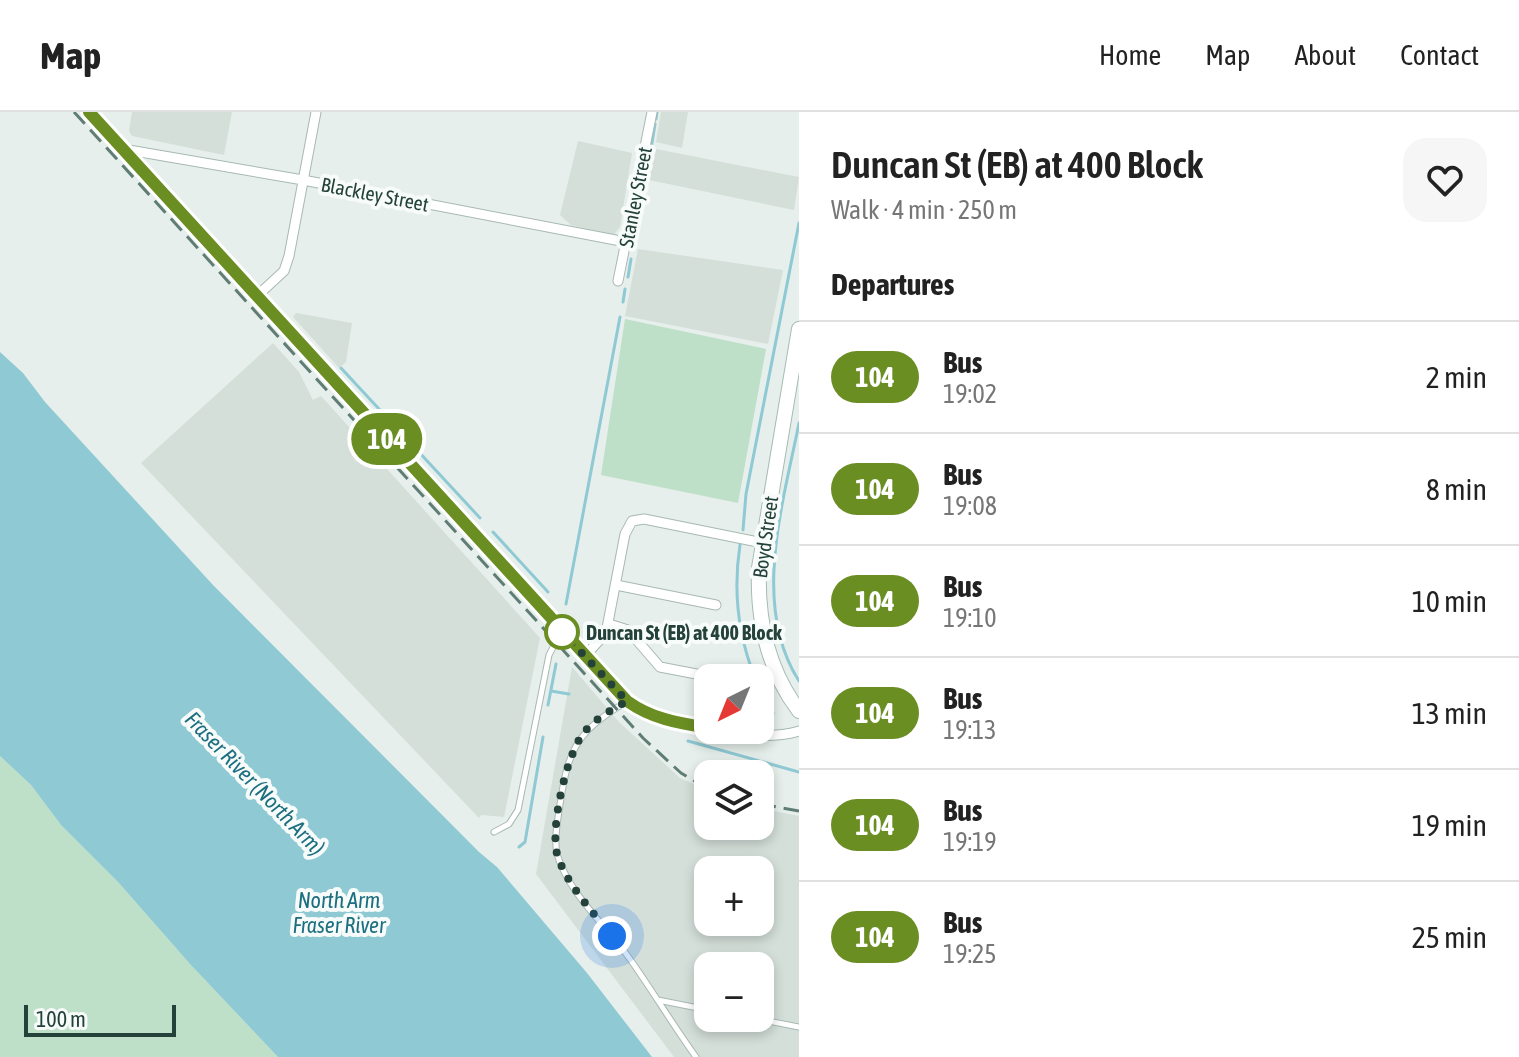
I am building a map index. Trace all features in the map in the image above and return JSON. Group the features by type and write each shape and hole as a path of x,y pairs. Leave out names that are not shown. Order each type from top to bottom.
{"main road":[{"name":"Boyd Street","path":"799,329 758,582 761,623 772,661 786,692 799,711"}],"street":[{"path":"89,112 627,701 642,712 694,725"},
{"path":"258,295 284,271 316,112"},
{"name":"Stanley Street","path":"618,281 652,112"},
{"name":"Blackley Street","path":"123,149 626,242"},
{"path":"584,657 606,633 625,534 628,526 637,519 763,543"},
{"path":"616,585 716,605"},
{"path":"609,624 628,630 660,667 694,674"},
{"path":"774,736 799,731"}],"lane":[{"path":"494,832 509,824 518,810 549,655 561,632"},
{"path":"627,701 587,728 573,748 562,793 556,851 563,870 696,1057"},
{"path":"657,1000 694,1007"},
{"path":"774,1022 799,1027"}],"shaded area":[{"path":"132,112 232,112 224,155 132,136 129,131"},
{"path":"661,112 688,112 682,148 656,142"},
{"path":"578,141 632,153 620,227 613,236 571,225 560,215"},
{"path":"656,149 799,177 794,210 649,180"},
{"path":"638,249 783,270 768,344 625,316"},
{"path":"296,313 352,323 346,362 339,368 293,317"},
{"path":"273,343 299,372 313,400 321,396 540,638 504,817 481,815 479,818 141,463"},
{"path":"572,667 619,722 680,778 694,784 694,840 774,840 774,811 799,816 799,1057 674,1057 536,874"}],"green space":[{"path":"625,319 766,349 738,503 601,475"},
{"path":"0,756 31,785 61,825 118,882 278,1057 0,1057"}],"water":[{"name":"North Arm Fraser River","path":"0,352 23,373 45,402 213,585 497,867 587,973 652,1057 278,1057 118,882 61,825 31,785 0,756"}],"waterway":[{"path":"656,119 657,112"},
{"path":"649,161 655,124"},
{"path":"641,203 644,187"},
{"path":"635,237 639,211"},
{"path":"743,530 746,494 799,223"},
{"path":"628,277 631,259"},
{"path":"623,302 625,289"},
{"path":"566,604 620,317"},
{"path":"341,368 480,518"},
{"path":"799,423 779,520 774,588 776,620 785,652 799,681"},
{"path":"493,532 548,592"},
{"path":"740,545 738,612 750,664"},
{"path":"548,705 556,664"},
{"path":"551,691 569,694"},
{"path":"519,847 525,842 543,737"},
{"path":"688,741 799,772"}],"railway":[{"path":"74,112 643,738 681,773 694,781"},
{"path":"774,807 799,811"}],"bus line":[{"name":"104","path":"89,112 627,701 642,712 694,725"}],"place":[{"name":"Duncan St (EB) at 400 Block","path":"562,632"}],"route":[{"path":"562,632 627,701 587,728 573,748 556,830 556,851 563,870 612,936"}],"water label":[{"name":"Fraser River (North Arm)","path":"255,783"}]}
